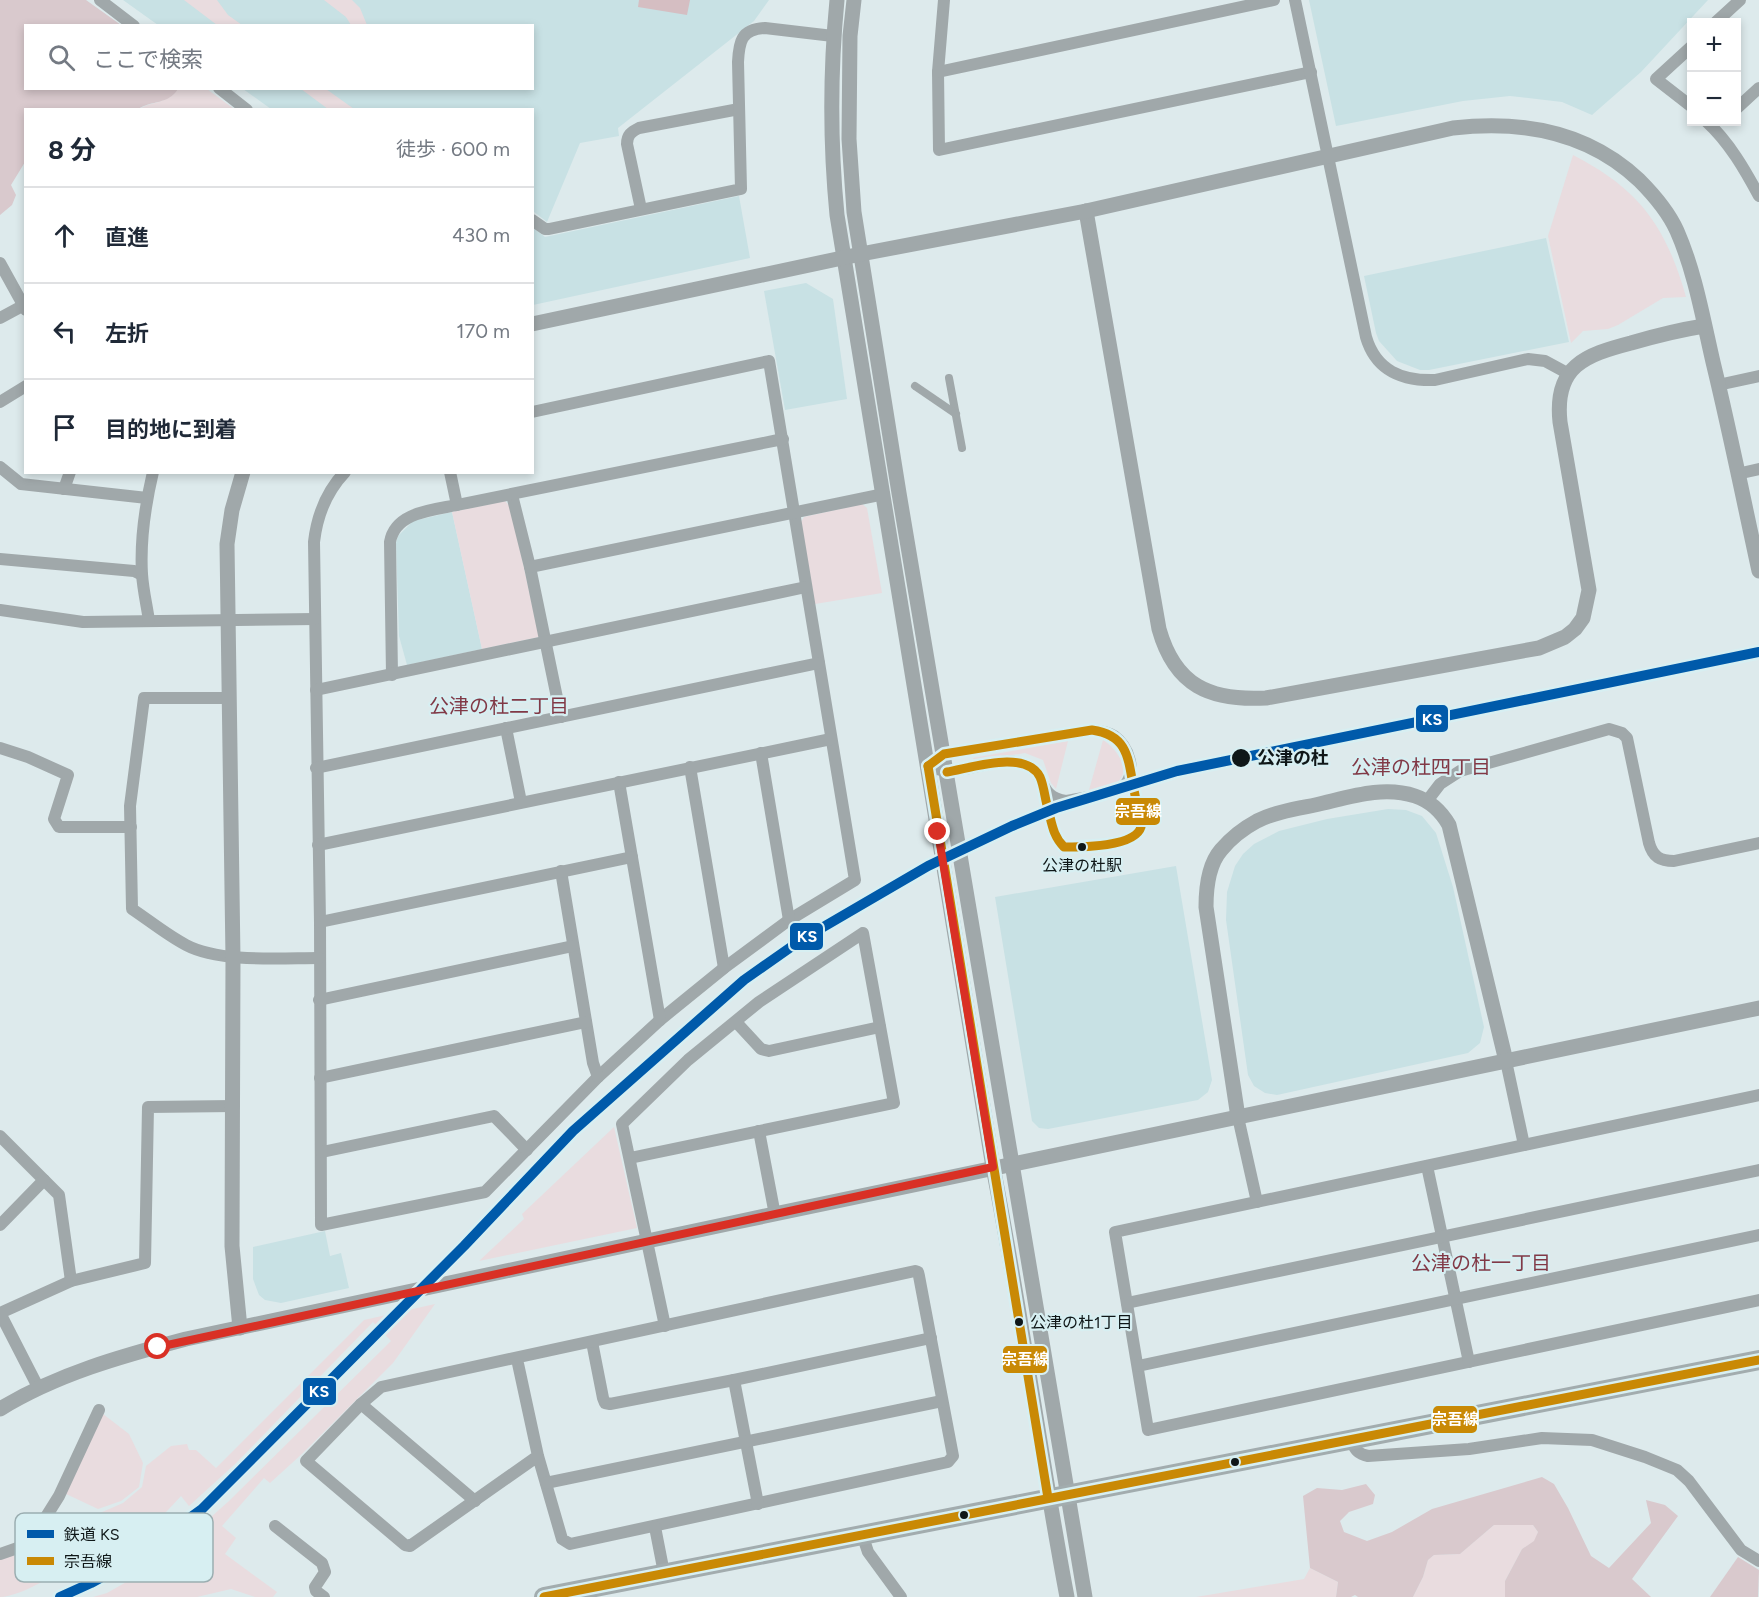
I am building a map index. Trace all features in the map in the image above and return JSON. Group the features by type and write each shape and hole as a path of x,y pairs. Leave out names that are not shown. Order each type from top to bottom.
{"highway":[{"path":"544,1597 1759,1360"}],"street":[{"path":"100,0 131,24"},
{"path":"837,0 833,36 831,143 837,215 993,1167 1058,1496 1085,1597"},
{"path":"854,0 850,36 849,139 854,212 899,493 1013,1163 1058,1496 1067,1597"},
{"path":"944,0 938,72 939,150 1311,72"},
{"path":"938,72 1274,0"},
{"path":"1295,0 1366,337 1377,361 1401,376 1419,381 1435,380 1528,359 1545,360 1569,374"},
{"path":"1720,18 1740,0"},
{"path":"534,221 545,229 549,229 741,189 739,46 743,38 756,28 833,36"},
{"path":"1687,51 1656,79 1687,103"},
{"path":"1741,105 1759,88"},
{"path":"222,90 245,108"},
{"path":"641,209 627,144 627,137 631,132 739,109"},
{"path":"534,324 844,257 1086,211 1453,128 1476,125 1520,126 1556,133 1594,147 1617,160 1661,204 1677,231 1691,272 1759,571"},
{"path":"1716,126 1743,166 1759,196"},
{"path":"1086,211 1162,641 1184,676 1206,691 1220,696 1266,698 1539,648 1565,637 1583,618 1590,590 1559,411 1563,387 1569,374 1584,358 1673,332 1704,326"},
{"path":"0,263 24,304"},
{"path":"0,318 24,306"},
{"path":"344,474 329,494 316,526 314,542 320,922 321,1225 485,1192 598,1077 660,1020 724,968 789,920 855,880 770,361 534,411"},
{"path":"1718,385 1759,376"},
{"path":"950,378 962,448"},
{"path":"915,386 956,414"},
{"path":"0,402 24,387"},
{"path":"392,675 391,535 412,515 783,439"},
{"path":"0,467 21,484 147,498"},
{"path":"1737,474 1759,469"},
{"path":"64,489 69,474"},
{"path":"149,621 142,575 142,534 153,474"},
{"path":"240,1328 232,1246 233,958 227,544 232,510 242,474"},
{"path":"450,474 457,505"},
{"path":"530,567 884,494"},
{"path":"512,495 530,567 561,717"},
{"path":"0,559 134,571 142,575"},
{"path":"316,690 806,587"},
{"path":"0,610 83,622 315,619"},
{"path":"316,768 819,663"},
{"path":"229,698 144,698 130,806 132,909 188,946 233,958 319,958"},
{"path":"506,728 521,802"},
{"path":"1427,801 1440,784 1460,771 1609,729 1622,733 1627,738 1651,852 1657,858 1674,861 1759,843"},
{"path":"1092,730 1105,731 1114,736 1123,745 1131,769 1129,780 1116,791 1066,801 1050,797 1034,769 1025,764 1006,762 947,772 928,766 944,754 1092,730"},
{"path":"318,845 831,739"},
{"path":"0,748 28,757 68,775 54,819 59,827 131,827"},
{"path":"761,753 789,920"},
{"path":"690,767 724,968"},
{"path":"619,782 660,1020"},
{"path":"1257,1202 1238,1117 1206,907 1206,889 1211,869 1220,851 1244,828 1273,814 1365,793 1402,793 1427,801 1442,813 1452,836 1524,1145"},
{"path":"320,922 632,857"},
{"path":"561,871 593,1063 598,1077"},
{"path":"630,1158 894,1103 863,933 759,1002 688,1060 622,1124 665,1326"},
{"path":"319,1000 573,946"},
{"path":"0,1409 39,1389 110,1359 186,1340 993,1167 1759,1008"},
{"path":"320,1078 586,1022"},
{"path":"736,1022 761,1049 769,1051 880,1027"},
{"path":"1759,1095 1115,1232 1148,1430 1759,1300"},
{"path":"39,1389 0,1313 71,1281 145,1263 148,1107 234,1106"},
{"path":"322,1152 494,1116 527,1150"},
{"path":"759,1131 775,1215"},
{"path":"0,1136 59,1195 71,1281"},
{"path":"1427,1166 1468,1362"},
{"path":"1127,1303 1759,1170"},
{"path":"0,1224 44,1180"},
{"path":"1138,1366 1759,1235"},
{"path":"517,1359 538,1456 562,1539 570,1544 948,1462 953,1456 920,1276 915,1271 381,1387 361,1404 306,1461 405,1545 410,1546 538,1456"},
{"path":"592,1342 605,1403 610,1404 931,1338"},
{"path":"734,1380 758,1504"},
{"path":"546,1483 942,1401"},
{"path":"361,1404 475,1502"},
{"path":"49,1513 60,1496 99,1410"},
{"path":"1351,1440 1355,1450 1368,1456 1469,1449 1542,1438 1592,1440 1677,1470 1689,1481 1741,1550 1759,1561"},
{"path":"275,1526 322,1563 325,1572 315,1587 324,1597"},
{"path":"655,1527 664,1573"},
{"path":"862,1534 868,1552 901,1597"},
{"path":"0,1554 15,1549"}],"shaded area":[{"path":"0,0 86,0 120,24 24,24 24,90 177,90 170,98 140,108 24,108 24,164 11,185 16,195 12,205 0,215"},
{"path":"123,0 769,0 754,21 618,128 619,136 580,143 547,222 534,212 534,108 270,108 244,90 534,90 534,24 157,24"},
{"path":"184,0 217,0 228,15 241,24 216,24"},
{"path":"324,0 352,0 360,8 367,24 350,24 346,17"},
{"path":"639,0 690,0 687,15 638,7"},
{"path":"1309,0 1708,0 1691,18 1687,18 1687,23 1641,72 1592,115 1562,102 1510,96 1463,101 1336,126"},
{"path":"176,90 208,90 233,108 141,108 165,100"},
{"path":"302,90 327,90 353,108 327,108"},
{"path":"1573,155 1616,182 1647,212 1669,250 1686,297 1663,298 1618,325 1608,329 1583,331 1571,343 1548,236"},
{"path":"739,196 750,258 534,305 534,229 545,237"},
{"path":"1546,238 1569,342 1420,370 1397,361 1379,341 1364,276"},
{"path":"806,283 833,299 847,399 785,410 764,291"},
{"path":"505,501 511,508 539,637 482,649 452,512"},
{"path":"862,504 867,508 882,593 815,604 801,522 804,517"},
{"path":"452,512 482,649 407,665 399,636 396,543 398,536 413,521"},
{"path":"1103,740 1114,749 1122,761 1123,774 1113,785 1089,790"},
{"path":"1068,741 1056,789 1051,783 1043,760 1025,753 975,761 973,758"},
{"path":"1388,809 1406,810 1422,816 1436,833 1453,887 1484,1027 1480,1043 1468,1053 1277,1095 1265,1093 1254,1086 1248,1075 1226,920 1227,892 1235,866 1254,844 1279,831 1327,819"},
{"path":"1176,866 1212,1080 1208,1092 1198,1100 1048,1129 1039,1128 1032,1121 995,897"},
{"path":"614,1127 637,1228 479,1261 524,1219 522,1214"},
{"path":"325,1231 330,1256 341,1253 349,1288 281,1303 265,1300 259,1295 253,1279 253,1247"},
{"path":"435,1304 393,1363 270,1483 264,1478 222,1526 236,1538 225,1554 277,1592 273,1597 255,1597 231,1589 197,1597 93,1597 107,1593 126,1582 213,1582 213,1515 391,1341 373,1322 235,1464 189,1506 181,1496 165,1513 100,1513 123,1503 142,1487 146,1466 171,1446 187,1444 189,1450 196,1450 216,1468 364,1320"},
{"path":"103,1414 129,1434 143,1463 139,1487 121,1501 98,1509 64,1493"},
{"path":"1542,1477 1554,1484 1591,1556 1609,1568 1651,1523 1646,1500 1665,1505 1678,1516 1632,1579 1651,1597 1505,1597 1505,1581 1522,1549 1534,1541 1538,1532 1533,1525 1494,1525 1460,1554 1434,1555 1428,1560 1413,1597 1358,1597 1355,1595 1336,1597 1338,1582 1310,1568 1303,1496 1317,1488 1342,1490 1366,1484 1375,1495 1373,1504 1349,1512 1340,1521 1344,1532 1367,1541 1392,1532 1432,1509"},
{"path":"1494,1525 1533,1525 1538,1532 1535,1541 1522,1549 1505,1581 1505,1597 1413,1597 1428,1560 1434,1555 1460,1554"},
{"path":"15,1552 15,1582 42,1582 9,1596 0,1597 0,1557"},
{"path":"1738,1557 1759,1570 1758,1597 1710,1597"},
{"path":"1310,1568 1338,1582 1336,1597 1196,1597 1304,1579"}],"rail line":[{"name":"KS","path":"196,1513 464,1246 573,1131 744,980 801,940 928,866 1056,808 1177,771 1759,652"},
{"name":"KS","path":"60,1597 93,1582"}],"transit line":[{"name":"宗吾線","path":"928,766 944,754 1092,730 1103,733 1119,742 1127,756 1141,827 1137,834 1119,842 1095,846 1064,847 1055,834 1040,777 1033,769 1023,764 997,762 947,772"},
{"name":"宗吾線","path":"928,766 1048,1498"},
{"name":"宗吾線","path":"544,1597 1759,1360"}],"place":[{"name":"公津の杜","path":"1241,758"},
{"name":"公津の杜駅","path":"1082,847"},
{"name":"公津の杜1丁目","path":"1019,1322"}],"district":[{"name":"公津の杜二丁目","path":"499,706"},
{"name":"公津の杜四丁目","path":"1421,767"},
{"name":"公津の杜一丁目","path":"1481,1263"}],"route":[{"path":"158,1347 993,1167 938,832"}]}
